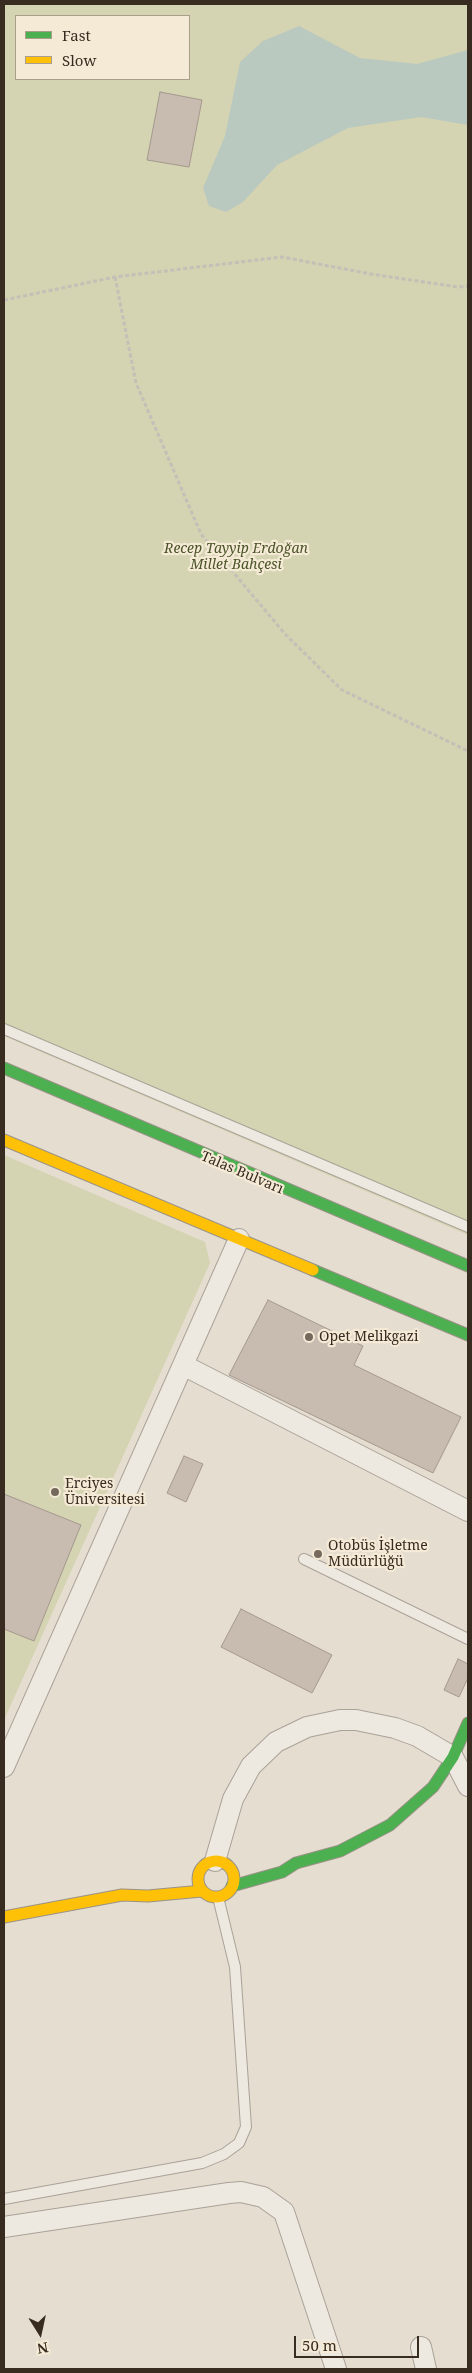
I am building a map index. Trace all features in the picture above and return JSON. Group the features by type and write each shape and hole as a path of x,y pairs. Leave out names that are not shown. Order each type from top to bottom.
{"main road":[{"path":"4,1068 468,1266"},
{"path":"4,1140 468,1335"},
{"path":"232,1886 282,1872 296,1864 340,1851 390,1825 433,1787 453,1757 468,1723"},
{"path":"269,1863 296,1864"},
{"path":"202,1891 198,1881 222,1867"},
{"path":"4,1917 122,1895 148,1896 202,1891 212,1897 218,1897 229,1891 232,1886 233,1874 222,1867 182,1874"},
{"path":"122,1895 147,1884"}],"street":[{"path":"4,1767 239,1238"},
{"path":"183,1365 468,1511"},
{"path":"222,1867 233,1798 240,1782 262,1754 293,1732 323,1722 340,1720 376,1722 417,1736 453,1757 468,1786"},
{"path":"4,2227 229,2192 241,2192 263,2197 284,2212 336,2369"},
{"path":"421,2347 426,2369"}],"lane":[{"path":"4,1029 468,1227"},
{"path":"304,1559 468,1639"},
{"path":"4,2199 202,2163 224,2154 239,2142 246,2127 236,1967 218,1897"}],"path":[{"path":"4,300 115,278 282,257 371,274 458,287 468,286"},
{"path":"115,278 136,383 201,534 285,634 342,690 468,752"}],"green space":[{"name":"Recep Tayyip Erdoğan Millet Bahçesi","path":"4,4 468,4 468,1235 4,1036"},
{"name":"Erciyes Üniversitesi","path":"4,1155 205,1242 210,1263 4,1720"}],"shaded area":[{"path":"299,26 360,58 417,64 468,50 468,125 421,117 348,128 277,165 243,202 226,212 209,206 203,188 225,136 240,62 263,41"}],"building":[{"path":"160,92 202,100 189,167 147,160"},
{"path":"268,1300 363,1346 354,1365 461,1417 433,1473 229,1375"},
{"path":"184,1456 203,1464 186,1502 167,1493"},
{"path":"4,1494 81,1525 34,1641 4,1629"},
{"path":"241,1609 332,1655 312,1693 221,1647"},
{"path":"458,1659 468,1664 468,1678 459,1697 444,1690"}],"traffic: fast":[{"path":"4,1068 468,1266"},
{"path":"313,1270 468,1335"},
{"path":"232,1886 282,1872 296,1863 340,1851 390,1825 433,1787 453,1757 468,1723"}],"traffic: slow":[{"path":"4,1140 313,1270"},
{"path":"216,1861 223,1862 229,1866 233,1872 234,1879 233,1886 229,1892 223,1896 216,1897 209,1896 203,1892 199,1886 198,1879 199,1872 203,1866 209,1862 216,1861"},
{"path":"4,1917 122,1895 148,1896 202,1891"}],"place":[{"name":"Opet Melikgazi","path":"309,1337"},
{"name":"Erciyes Üniversitesi","path":"55,1492"},
{"name":"Otobüs İşletme Müdürlüğü","path":"318,1554"}]}
